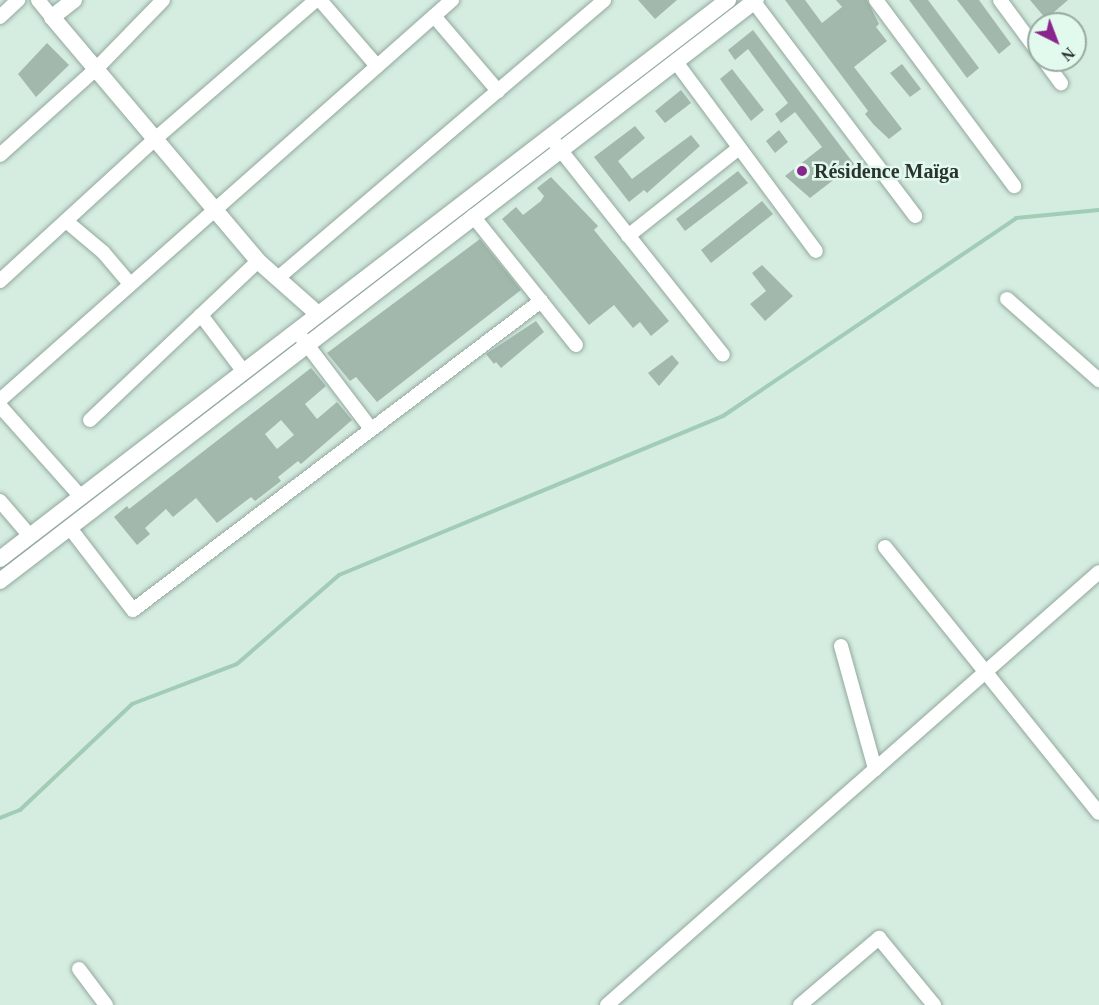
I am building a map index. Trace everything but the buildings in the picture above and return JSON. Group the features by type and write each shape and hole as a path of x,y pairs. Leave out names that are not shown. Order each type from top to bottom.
{"street":[{"path":"0,17 18,0"},
{"path":"38,0 258,261 279,277 318,314"},
{"path":"52,17 74,0"},
{"path":"0,155 96,69 163,0"},
{"path":"0,281 155,139 318,0 377,66"},
{"path":"0,400 452,0"},
{"path":"279,277 604,0"},
{"path":"0,581 70,528 302,338 474,216 556,143 728,0"},
{"path":"876,0 1014,186"},
{"path":"1000,0 1027,37"},
{"path":"0,560 244,372 302,338 318,314 556,143 676,62 755,1 915,216"},
{"path":"434,16 498,91"},
{"path":"676,62 816,251"},
{"path":"1053,72 1061,83"},
{"path":"556,143 723,355"},
{"path":"628,236 739,148"},
{"path":"474,216 576,345"},
{"path":"66,221 103,252 130,284"},
{"path":"90,420 258,261"},
{"path":"1007,299 1099,380"},
{"path":"70,528 133,610 541,301"},
{"path":"201,315 244,372"},
{"path":"302,338 371,429"},
{"path":"0,406 81,497"},
{"path":"0,501 30,536"},
{"path":"885,547 1099,813"},
{"path":"607,1005 1099,572"},
{"path":"841,646 875,769"},
{"path":"800,1005 879,938 934,1005"},
{"path":"80,969 106,1005"}],"waterway":[{"path":"0,818 20,810 132,704 237,664 339,575 723,416 1016,218 1099,210"}],"place":[{"name":"Résidence Maïga","path":"802,171"}]}
